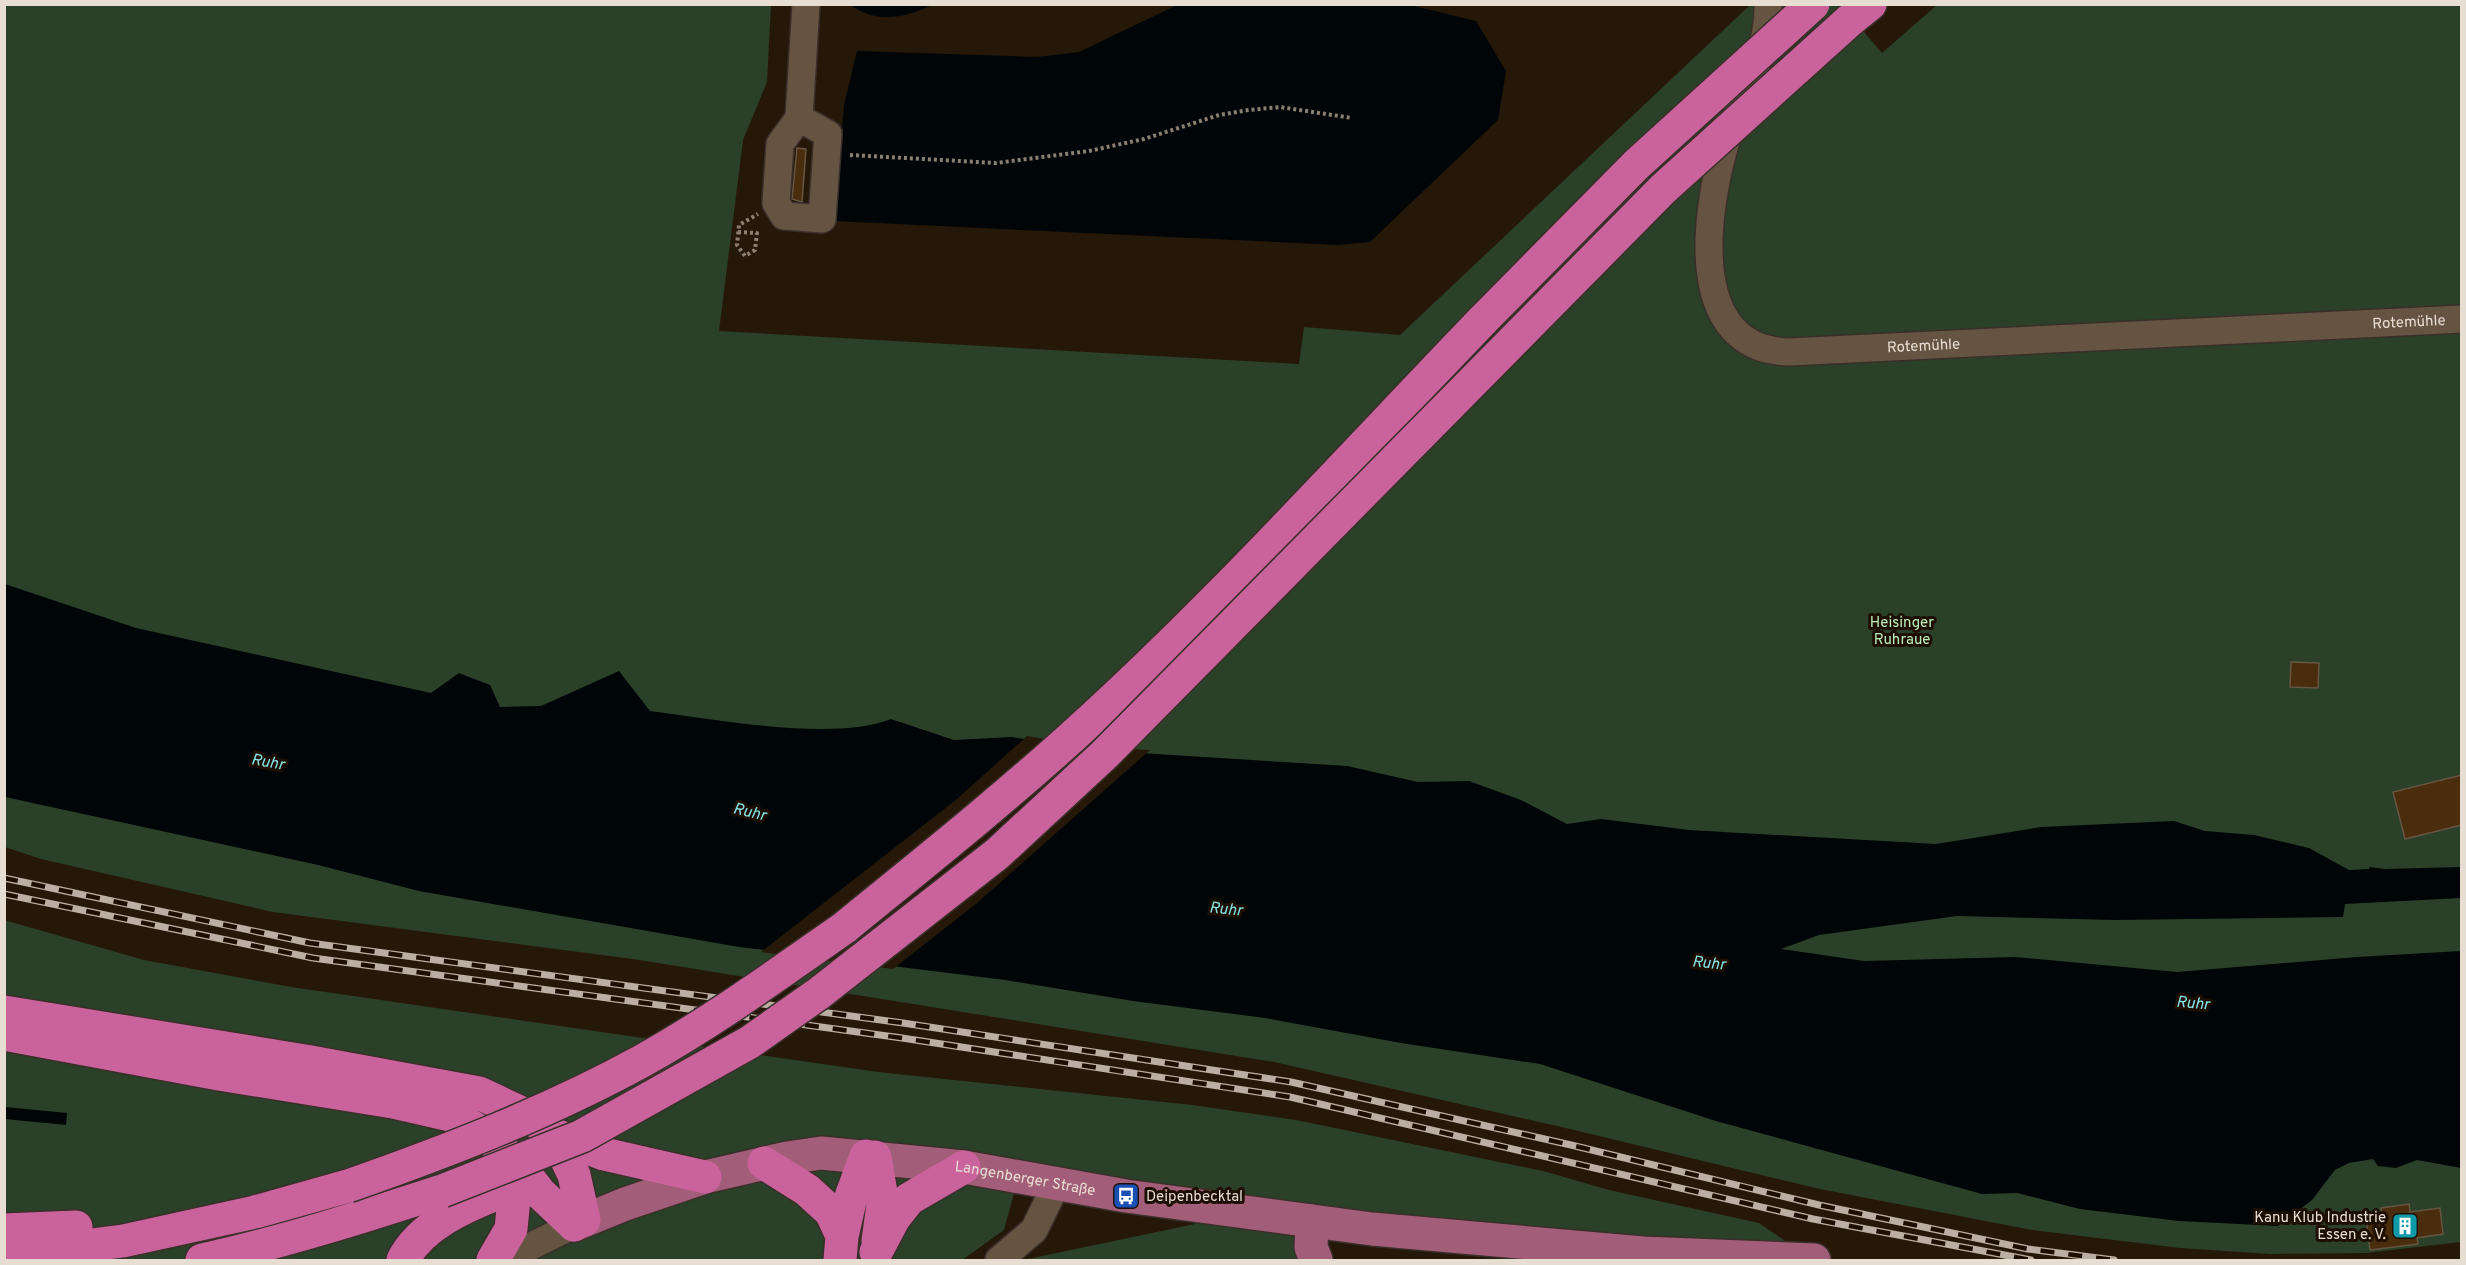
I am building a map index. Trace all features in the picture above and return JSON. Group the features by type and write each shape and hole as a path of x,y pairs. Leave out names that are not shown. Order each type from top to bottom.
{"highway":[{"path":"4,1256 123,1241 255,1212 348,1186 415,1163 576,1095 723,1012 844,928 956,837 1073,736 1172,642 1636,165 1813,4"},
{"path":"202,1260 343,1223 442,1191 569,1135 750,1042 818,994 997,854 1112,747 1663,189 1860,13"},
{"path":"4,1012 456,1087 479,1093 507,1105 604,1154 705,1177"},
{"path":"4,1034 219,1074 393,1102 454,1116 481,1132 517,1163 540,1192 579,1223"},
{"path":"569,1135 579,1223"},
{"path":"402,1260 421,1236 474,1203 501,1192 569,1135"},
{"path":"841,1248 851,1197 870,1156"},
{"path":"870,1156 883,1205 875,1256"},
{"path":"493,1260 511,1228 517,1163"},
{"path":"764,1163 807,1190 826,1206 831,1212 841,1248"},
{"path":"875,1256 894,1218 909,1199 964,1167"},
{"path":"4,1230 255,1212"}],"main road":[{"name":"Langenberger Straße","path":"579,1223 705,1177 821,1153 964,1167 1126,1196 1312,1221 1481,1240 1641,1257 1814,1260"},
{"path":"1312,1221 1311,1247 1316,1260"}],"street":[{"path":"799,118 828,134 822,219 784,216 776,203 780,144 799,118 806,4"},
{"name":"Rotemühle","path":"1768,4 1765,43 1725,145 1710,218 1710,261 1716,301 1728,325 1749,343 1770,350 1789,352 2462,318"},
{"path":"999,1260 1034,1230 1058,1183"},
{"name":"Langenberger Straße","path":"503,1260 579,1223"}],"path":[{"path":"827,153 996,163 1089,151 1144,139 1219,115 1249,110 1280,107 1352,118"},
{"path":"738,232 757,233 755,250 745,256 737,245 738,232 739,225 747,220"}],"green space":[{"name":"Heisinger Ruhraue","path":"5,5 771,5 767,82 743,140 719,331 1299,364 1304,327 1400,335 1750,5 1841,5 1882,53 1937,5 2461,5 2461,1242 2366,1253 2270,1254 2180,1248 2032,1230 1820,1189 1570,1129 1274,1062 633,959 273,912 41,859 5,847"},
{"path":"4,920 144,960 291,987 878,1072 1192,1105 1296,1120 1543,1171 1609,1190 1759,1223 1801,1252 1483,1232 1022,1164 1004,1230 962,1260 5,1260"},
{"path":"1205,1205 1311,1223 1314,1260 1023,1260 1195,1224"}],"water":[{"path":"1406,4 1476,21 1506,71 1498,120 1370,242 1339,245 834,221 844,105 857,51 1037,57 1079,52 1177,5"},
{"path":"851,5 932,5 901,16 880,17 860,11"},
{"name":"Ruhr","path":"5,584 136,628 431,693 459,673 490,685 500,707 541,706 619,671 650,711 806,729 867,726 891,719 954,740 1012,737 1093,750 1347,766 1418,782 1469,781 1521,800 1567,824 1601,819 1689,830 1936,844 2041,827 2174,821 2205,831 2254,835 2309,848 2349,870 2369,869 2370,867 2384,869 2461,867 2461,898 2345,904 2343,917 2116,920 1957,916 1819,935 1781,949 1864,961 2015,957 2177,972 2461,951 2461,1168 2417,1160 2396,1168 2378,1166 2373,1159 2349,1163 2335,1170 2312,1200 2278,1226 2179,1221 2080,1209 2017,1193 1982,1194 1716,1121 1540,1064 1401,1043 1265,1018 1133,1001 1005,980 739,947 419,891 318,865 5,797"},
{"path":"5,1107 67,1113 66,1125 5,1119"}],"pier":[{"path":"1027,736 1093,747 1150,750 977,903 893,969 761,952 957,799"}],"building":[{"path":"797,148 806,149 802,202 792,199"},
{"path":"2291,662 2319,663 2318,688 2290,687"},
{"path":"2462,775 2462,825 2405,839 2393,792"},
{"name":"Kanu Klub Industrie Essen e. V.","path":"2409,1204 2410,1212 2440,1208 2443,1234 2417,1238 2418,1244 2370,1250 2366,1218 2382,1216 2381,1208"}],"railway":[{"path":"4,878 310,943 903,1023 1291,1082 1571,1145 1819,1205 2028,1249 2114,1260"},
{"path":"4,894 313,958 902,1038 1290,1097 1813,1219 2031,1260"}],"place":[{"name":"Deipenbecktal","path":"1126,1196"},
{"name":"Kanu Klub Industrie Essen e. V.","path":"2405,1226"}]}
